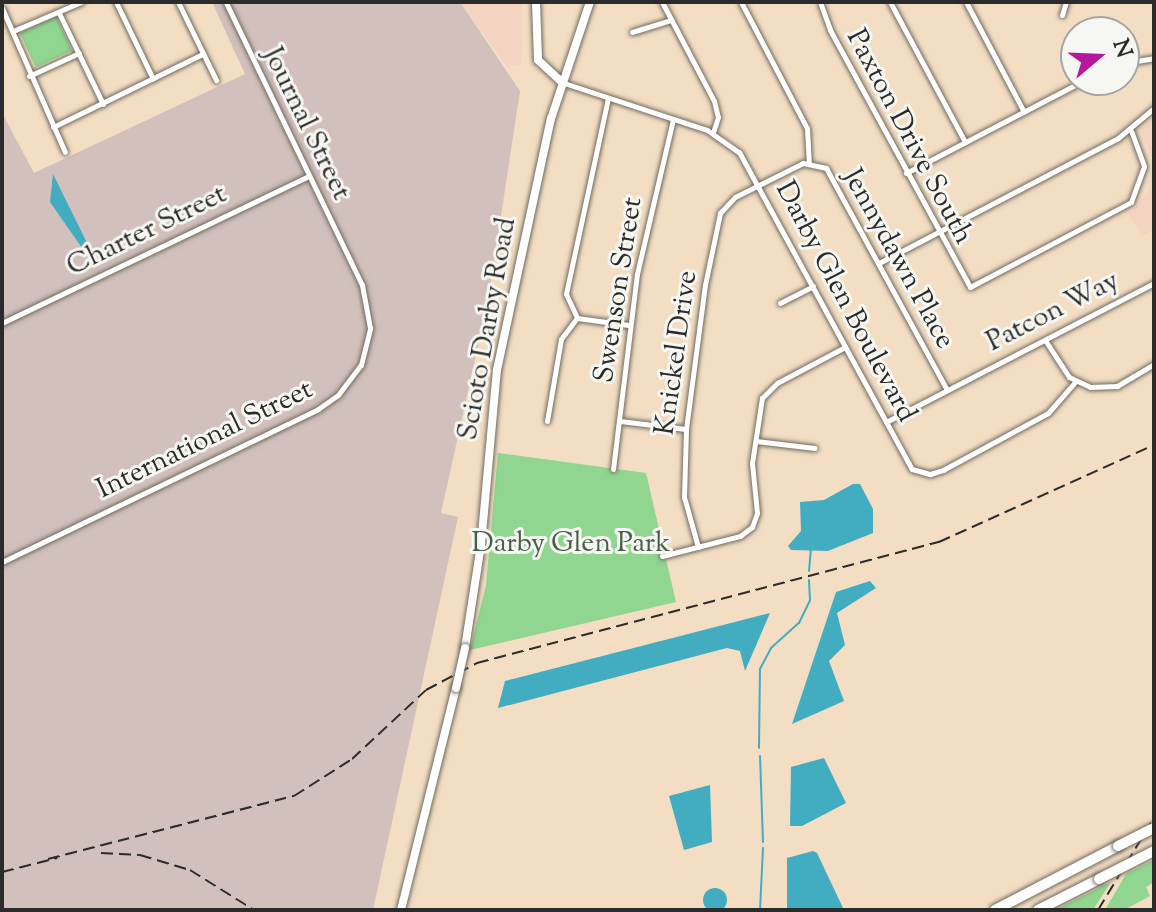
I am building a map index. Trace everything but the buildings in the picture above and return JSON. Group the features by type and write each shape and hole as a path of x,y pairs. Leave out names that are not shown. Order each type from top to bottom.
{"highway":[{"path":"995,910 1154,828"},
{"path":"1038,910 1154,851"}],"main road":[{"path":"536,2 538,60 563,83"},
{"name":"Scioto Darby Road","path":"401,910 465,648 481,545 497,370 563,83 590,2"}],"street":[{"path":"13,31 81,2"},
{"path":"116,2 153,79"},
{"path":"178,2 216,80"},
{"name":"Journal Street","path":"226,2 351,262"},
{"path":"662,2 714,101 718,117 713,132"},
{"path":"741,2 807,128 809,162"},
{"name":"Paxton Drive South","path":"820,2 824,19 970,287 1131,202 1144,166 1131,131"},
{"path":"890,2 965,142"},
{"path":"966,2 1024,112"},
{"path":"1062,15 1066,2"},
{"path":"2,8 29,76 65,152"},
{"path":"59,13 103,104"},
{"path":"632,32 671,20"},
{"path":"29,76 79,53"},
{"path":"53,127 203,54"},
{"name":"Darby Glen Boulevard","path":"563,83 713,132 739,152 760,185 906,465 930,474 1048,413 1075,382"},
{"path":"906,173 1060,93"},
{"path":"608,98 566,285 567,303 577,318 629,325"},
{"path":"879,263 1131,131 1154,108"},
{"name":"Swenson Street","path":"613,469 629,325 673,119"},
{"name":"Jennydawn Place","path":"760,185 809,162 830,173 947,390"},
{"name":"Charter Street","path":"2,323 309,176"},
{"name":"Knickel Drive","path":"698,547 682,479 705,285 720,213 735,197 760,185"},
{"name":"International Street","path":"2,562 338,395 361,365 369,335 367,299 351,262"},
{"name":"Patcon Way","path":"886,422 1154,283"},
{"path":"780,303 813,286"},
{"path":"547,421 561,339 577,318"},
{"path":"1045,340 1075,382 1100,389 1117,386 1154,364"},
{"path":"662,556 740,536 756,519 751,481 766,392 845,347"},
{"path":"620,421 686,429"},
{"path":"756,441 815,448"}],"shaded area":[{"path":"212,2 460,2 520,91 488,301 441,513 458,517 373,910 2,910 2,113 34,173 245,74"},
{"path":"460,2 522,2 521,64 507,67"},
{"path":"1154,116 1154,230 1142,236 1129,215 1148,192 1153,160 1141,130"}],"green space":[{"path":"56,16 72,50 36,67 20,33"},
{"name":"Darby Glen Park","path":"498,453 646,473 676,602 470,650 486,585"},
{"path":"1154,860 1154,882 1146,887 1150,896 1124,910 1105,910 1126,874"},
{"path":"1111,882 1093,910 1055,910"}],"water":[{"path":"53,174 88,245 82,248 50,202"},
{"path":"853,484 860,484 873,509 873,533 828,551 791,550 788,546 801,531 800,502 824,500"},
{"path":"870,581 876,588 837,613 845,645 829,661 844,701 792,724 836,592"},
{"path":"770,613 745,671 740,651 727,648 498,708 505,681"},
{"path":"824,758 846,803 802,826 790,826 791,767"},
{"path":"710,785 712,842 684,850 669,796"},
{"path":"813,851 817,853 844,910 787,910 787,858"},
{"path":"715,888 726,895 727,900 720,911 715,912 704,905 703,900 710,889"}],"waterway":[{"path":"809,571 811,550"},
{"path":"759,748 760,669 771,648 799,623 810,600 809,580"},
{"path":"760,756 763,842"},
{"path":"760,910 763,848"}],"railway":[{"path":"48,859 294,796 352,759 426,690 477,663 939,542 1154,445"},
{"path":"1098,910 1154,818"},
{"path":"101,853 140,855 190,870 254,910"},
{"path":"2,872 57,858"}]}
